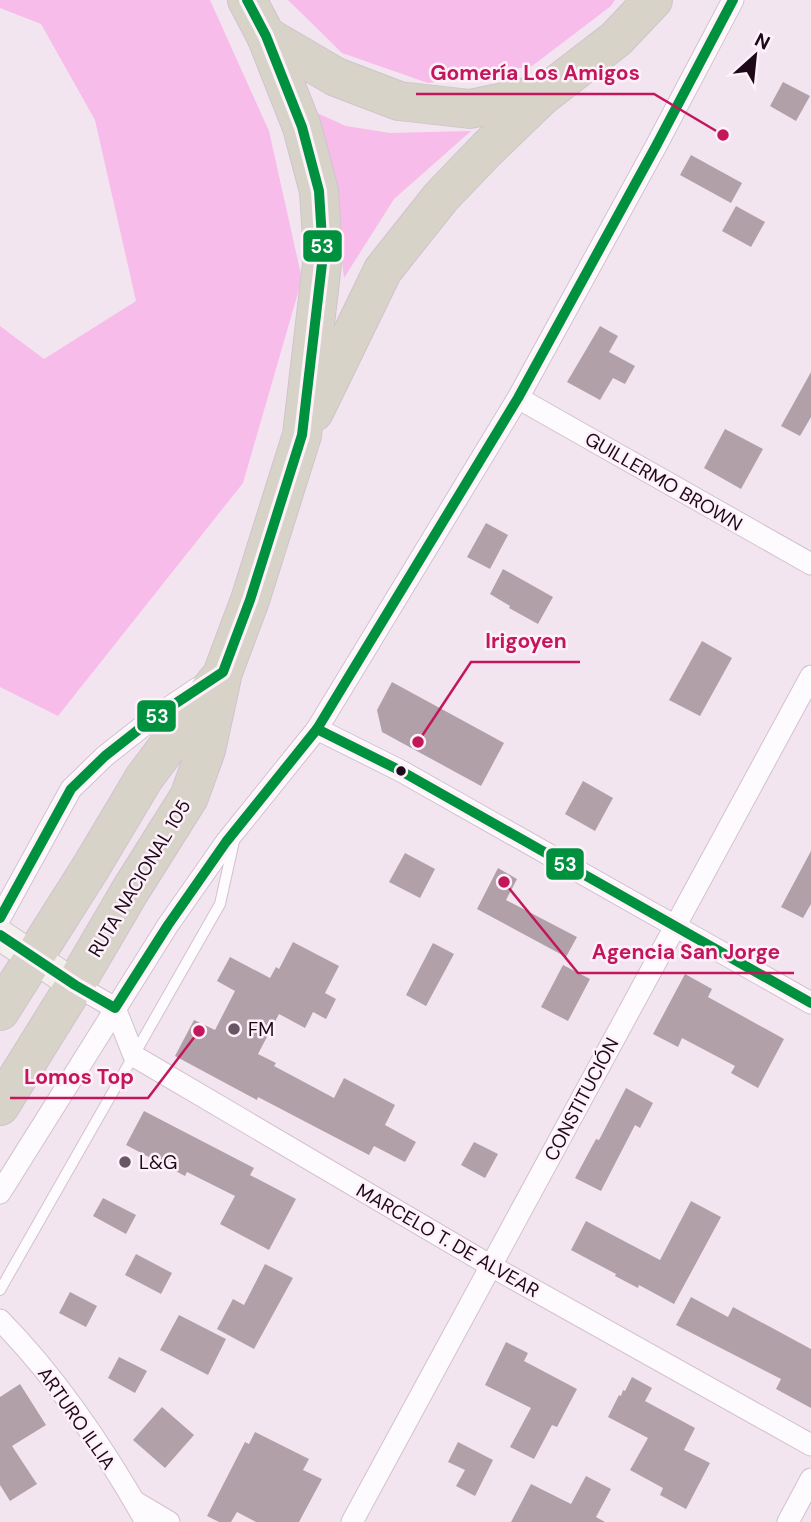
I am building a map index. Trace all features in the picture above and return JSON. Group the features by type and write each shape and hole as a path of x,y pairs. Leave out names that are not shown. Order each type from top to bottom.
{"highway":[{"name":"RUTA NACIONAL 105","path":"0,1106 189,797 206,750 223,672 250,600 302,435 323,255 318,191 302,127 266,36 247,0"},
{"path":"302,435 383,270 441,197 545,93 615,40 653,0"},
{"path":"266,36 336,77 399,101 470,108 545,93"},
{"name":"RUTA NACIONAL 105","path":"0,1011 144,778 223,672"}],"street":[{"path":"0,1193 168,925 237,828 317,729 518,398 733,0"},
{"name":"GUILLERMO BROWN","path":"518,398 811,564"},
{"path":"0,918 71,789 105,756 152,719 223,672"},
{"name":"CONSTITUCIÓN","path":"352,1522 811,676"},
{"path":"317,729 401,771 811,1003"},
{"path":"0,935 75,985 115,1007 134,1056"},
{"name":"MARCELO T. DE ALVEAR","path":"134,1056 491,1266 811,1445"},
{"name":"ARTURO ILLIA","path":"0,1320 19,1339 80,1417 146,1522"},
{"path":"788,1522 811,1479"},
{"path":"135,1502 169,1522"}],"lane":[{"path":"0,1290 220,904 237,828"}],"shaded area":[{"path":"0,0 210,0 269,131 302,279 243,483 58,716 0,687 0,326 44,359 136,301 95,120 41,24 0,8"},
{"path":"288,0 615,0 611,6 532,66 428,83 342,53"},
{"path":"308,109 346,126 390,133 471,131 394,199 344,278 332,177"}],"building":[{"path":"783,82 810,96 796,121 770,106"},
{"path":"691,155 742,183 731,203 680,175"},
{"path":"736,206 765,222 751,247 722,231"},
{"path":"600,326 618,336 609,352 635,366 625,384 613,378 600,400 567,382"},
{"path":"811,372 811,417 800,436 781,426"},
{"path":"725,429 763,449 741,489 704,468"},
{"path":"486,523 508,535 490,569 467,557"},
{"path":"503,569 553,597 538,624 490,594"},
{"path":"702,641 732,658 700,716 669,700"},
{"path":"392,682 504,743 481,786 382,732 377,710"},
{"path":"583,781 613,798 595,831 565,814"},
{"path":"811,851 811,904 803,918 781,907"},
{"path":"405,853 435,869 420,898 389,882"},
{"path":"498,868 517,879 506,900 577,937 566,957 477,909"},
{"path":"293,942 339,966 325,993 336,999 326,1019 313,1012 305,1028 279,1014 258,1054 276,1063 274,1066 334,1098 344,1078 395,1105 385,1125 416,1142 405,1162 374,1146 369,1155 175,1056 194,1020 215,1030 235,991 217,981 230,957 270,978 276,967 279,969"},
{"path":"433,943 454,954 426,1006 406,995"},
{"path":"563,965 590,979 568,1021 541,1007"},
{"path":"685,974 712,989 708,997 784,1039 758,1088 731,1073 735,1066 682,1038 678,1047 653,1034"},
{"path":"626,1088 653,1103 640,1128 635,1125 601,1191 575,1178 596,1139 599,1140"},
{"path":"144,1111 254,1168 250,1175 296,1199 269,1250 220,1224 235,1196 187,1172 185,1176 126,1145"},
{"path":"474,1142 498,1154 485,1178 461,1165"},
{"path":"103,1198 136,1215 126,1234 93,1216"},
{"path":"691,1201 721,1217 674,1304 639,1285 638,1288 615,1276 616,1274 571,1250 586,1221 660,1260"},
{"path":"136,1254 172,1273 161,1294 125,1275"},
{"path":"265,1264 293,1278 254,1349 217,1329 233,1299 244,1305"},
{"path":"70,1292 97,1306 86,1327 59,1313"},
{"path":"691,1297 728,1317 733,1307 811,1349 811,1408 776,1389 781,1379 676,1325"},
{"path":"179,1315 226,1339 208,1375 160,1350"},
{"path":"506,1342 528,1353 524,1361 577,1389 557,1427 552,1425 534,1459 510,1447 531,1408 485,1385"},
{"path":"119,1357 147,1371 135,1393 108,1378"},
{"path":"632,1377 652,1388 645,1401 695,1428 684,1450 710,1463 686,1509 660,1495 663,1488 630,1470 648,1438 608,1417"},
{"path":"20,1384 46,1425 12,1446 37,1484 10,1501 0,1485 0,1397"},
{"path":"162,1407 194,1435 165,1468 133,1440"},
{"path":"255,1432 309,1459 303,1470 322,1479 299,1522 256,1522 237,1512 231,1522 219,1522 207,1516 245,1442 249,1444"},
{"path":"458,1442 493,1460 475,1496 456,1486 465,1470 448,1462"},
{"path":"586,1476 611,1489 596,1517 605,1522 511,1522 531,1484 571,1504"}],"transit line":[{"name":"53","path":"0,918 71,789 105,756 152,719 223,672 250,600 302,435 323,255 319,191 302,127 266,36 247,0"},
{"name":"53","path":"0,935 115,1008 226,842 317,729 518,398 733,0"},
{"name":"53","path":"317,729 401,771 811,1003"}],"place":[{"name":"Gomería Los Amigos","path":"723,135"},
{"name":"Irigoyen","path":"418,742"},
{"name":"Agencia San Jorge","path":"504,882"},
{"name":"FM","path":"234,1029"},
{"name":"Lomos Top","path":"199,1031"},
{"name":"L&G","path":"125,1162"}]}
